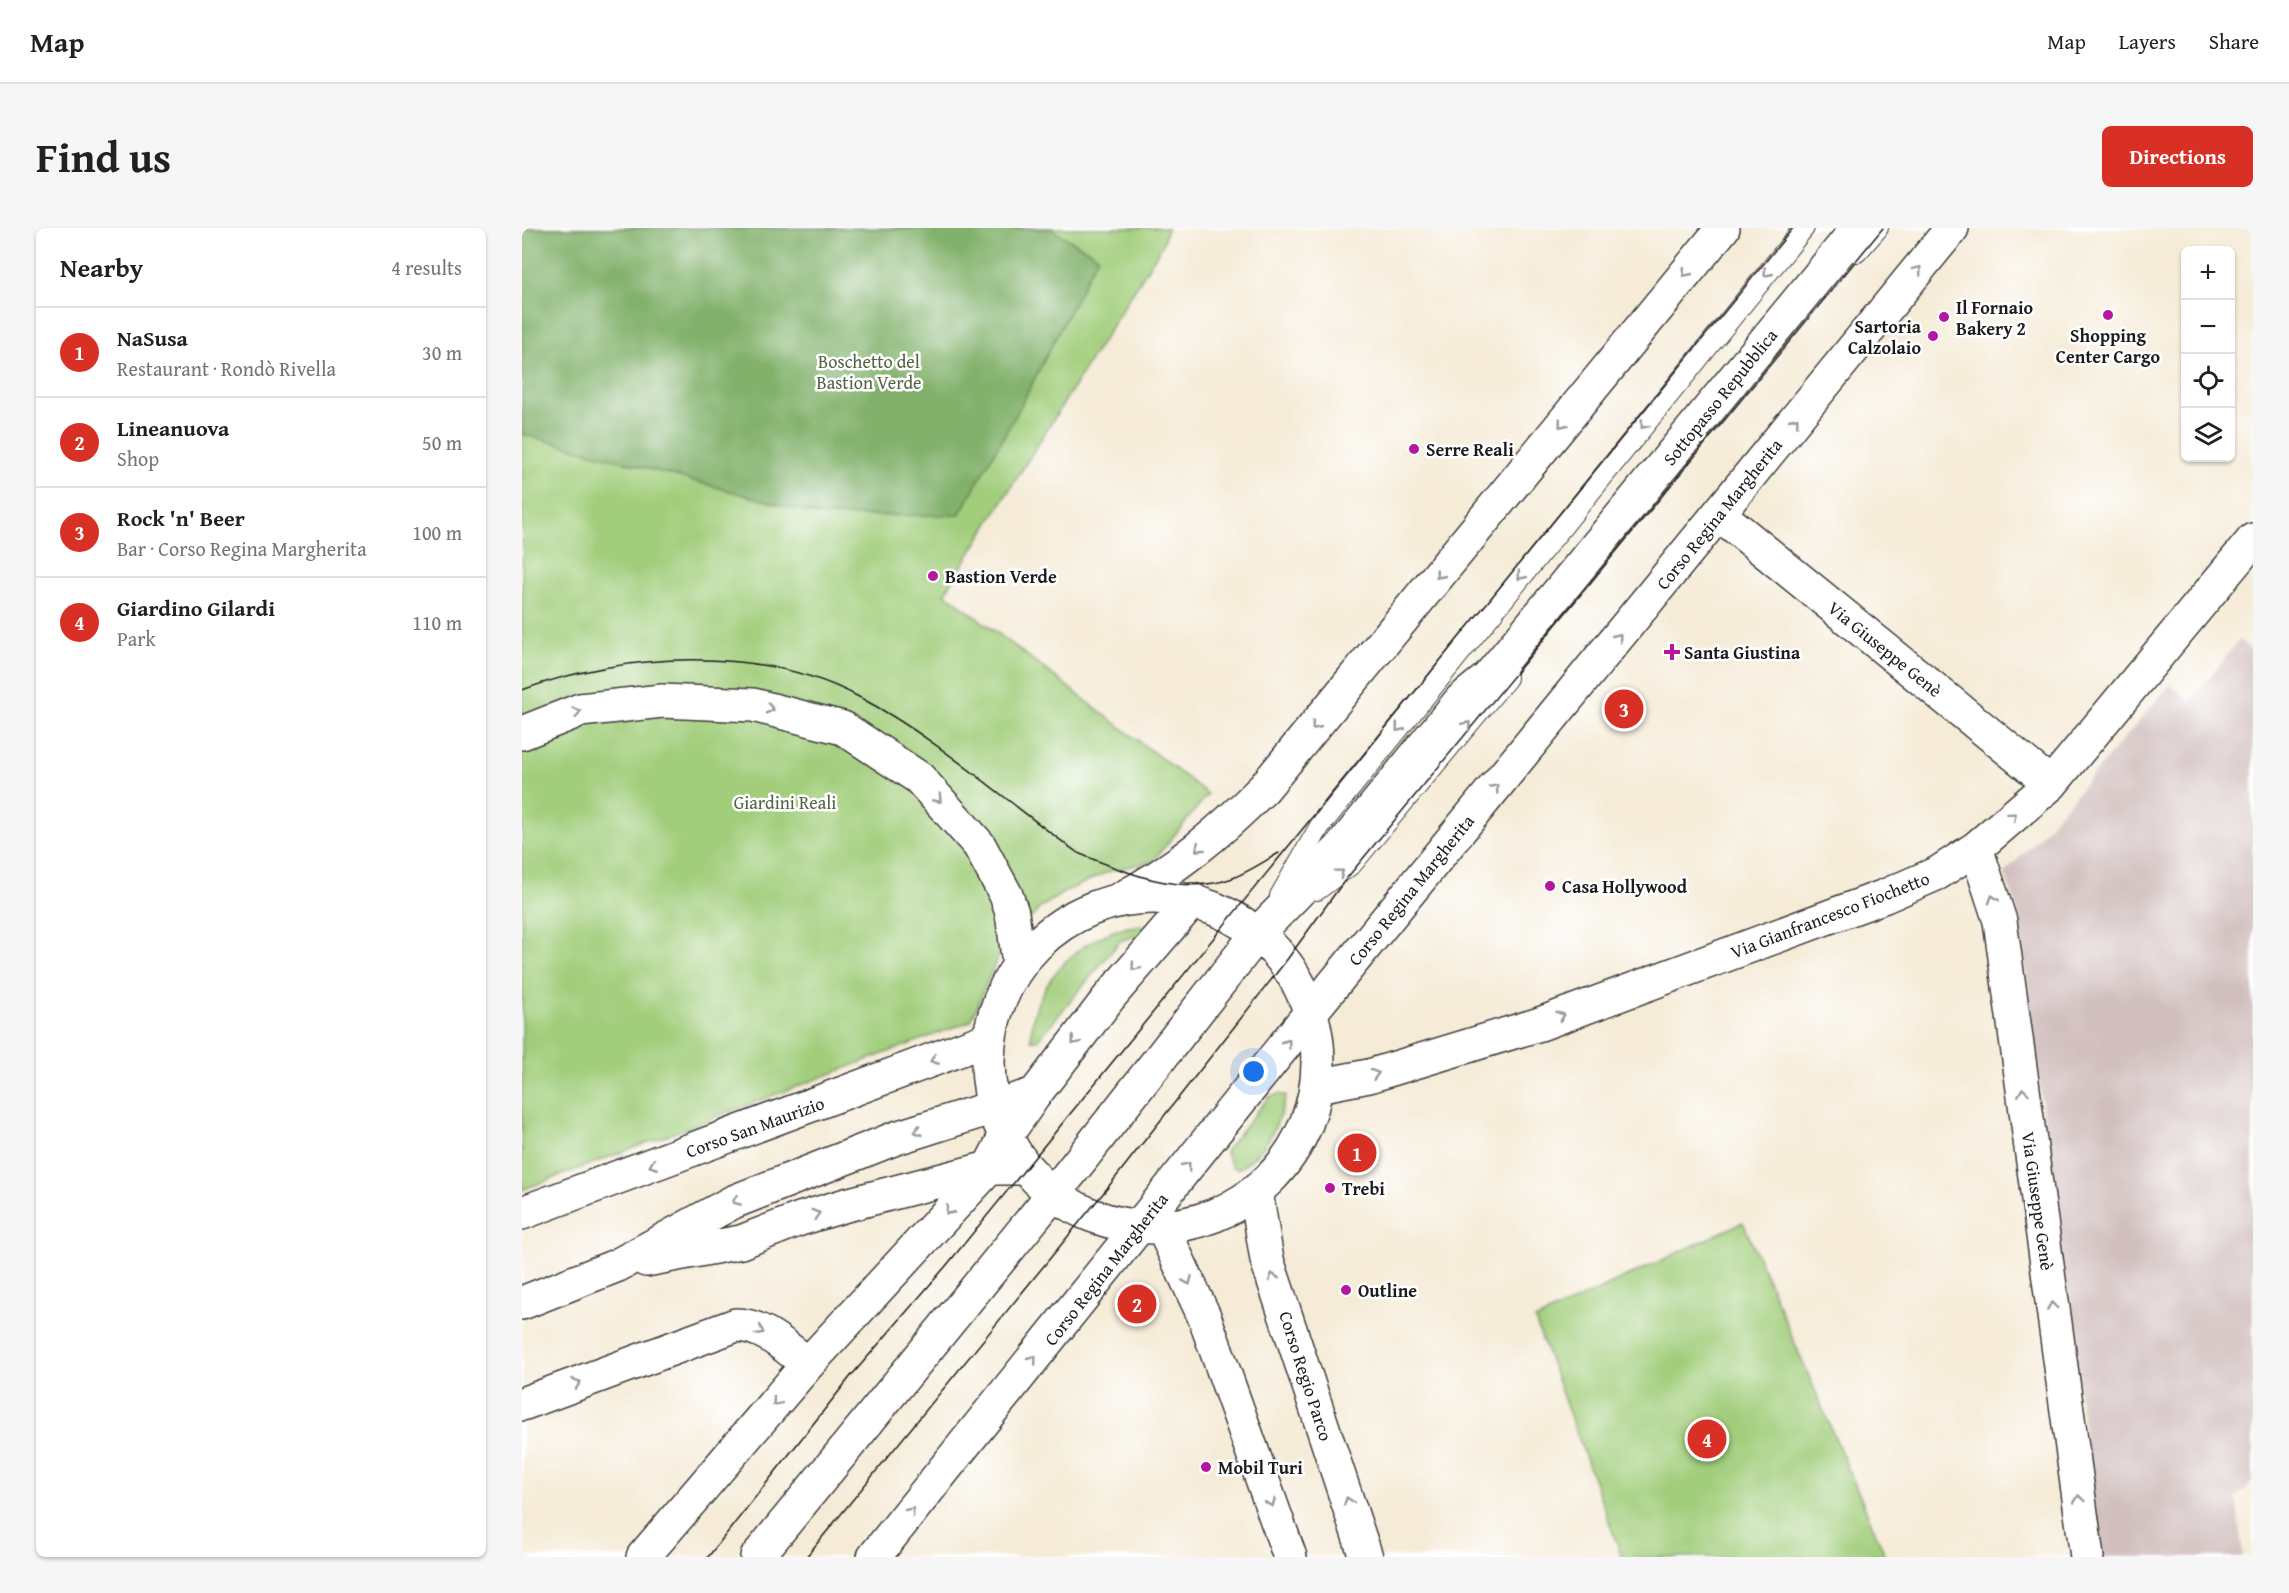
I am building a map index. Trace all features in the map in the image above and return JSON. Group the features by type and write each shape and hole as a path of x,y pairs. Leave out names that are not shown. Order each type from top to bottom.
{"street":[{"path":"643,1557 808,1364 988,1168 999,1122 988,1039 999,1001 1019,964 1047,935 1080,913 1119,900 1153,882 1196,852 1264,788 1723,228"},
{"name":"Sottopasso Repubblica","path":"1575,560 1835,228"},
{"name":"Sottopasso Repubblica","path":"1575,560 1858,228"},
{"name":"Corso Regina Margherita","path":"874,1557 1151,1228 1311,1012 1952,228"},
{"name":"Via Giuseppe Genè","path":"1719,514 2051,784"},
{"name":"Via Gianfrancesco Fiochetto","path":"1317,1086 1369,1076 1540,1024 1885,897 1938,873 1976,848 2051,784 2253,540"},
{"path":"757,1557 1052,1195 1259,932 1340,849 1461,700 1488,678 1575,560"},
{"path":"522,733 580,710 662,701 753,705 843,728 919,778 979,844 1006,895 1012,913 1019,964"},
{"name":"Via Giuseppe Genè","path":"1976,848 2000,921 2087,1557"},
{"path":"999,1122 1025,1168 1052,1195 1086,1214 1112,1223 1151,1228 1212,1217 1256,1192 1290,1153 1306,1126 1317,1086 1318,1049 1311,1012 1286,961 1259,932 1229,912 1209,903 1146,896 1119,900"},
{"path":"522,1303 618,1266 733,1202 896,1138 999,1122 1035,1094 1112,995 1193,900"},
{"name":"Corso San Maurizio","path":"522,1213 988,1039"},
{"path":"618,1266 741,1242 837,1208 988,1168 1025,1168"},
{"name":"Corso Regio Parco","path":"1256,1192 1268,1260 1366,1557"},
{"path":"1151,1228 1204,1317 1290,1557"},
{"path":"522,1404 736,1325 749,1325 762,1331 808,1364"}],"lane":[{"path":"1259,932 1320,826 1804,228"},
{"path":"1259,932 1352,864 1878,228"}],"shaded area":[{"path":"2239,640 2253,651 2253,1480 2236,1498 2243,1557 2100,1557 2017,908 2004,873 2036,841 2170,685 2190,702"}],"green space":[{"name":"Giardini Reali","path":"522,228 1167,228 1163,244 945,593 1208,794 1153,861 1110,871 1066,891 1041,907 1000,952 971,1021 522,1190"},
{"name":"Boschetto del Bastion Verde","path":"522,228 1051,229 1098,256 1016,415 959,515 821,516 522,434"},
{"path":"1149,925 1151,927 1147,932 1120,941 1038,1040 1031,1040 1033,1018 1041,996 1052,977 1068,960 1085,945 1106,934 1127,927"},
{"path":"1279,1094 1286,1096 1270,1138 1248,1162 1238,1169 1232,1167 1225,1151 1269,1097"},
{"path":"1743,1222 1886,1557 1622,1557 1535,1320"}],"tram line":[{"path":"708,1557 851,1376 946,1266 1793,228"},
{"path":"806,1557 1105,1191 1286,961 1342,884 1883,228"},
{"path":"522,690 604,668 647,662 692,660 736,662 779,668 820,680 859,697 888,714 944,751 1078,853 1114,867 1153,880 1192,885 1211,884 1236,877 1279,853"}],"place":[{"name":"Shopping Center Cargo","path":"2108,315"},
{"name":"Il Fornaio Bakery 2","path":"1944,317"},
{"name":"Sartoria Calzolaio","path":"1933,336"},
{"name":"Serre Reali","path":"1414,449"},
{"name":"Bastion Verde","path":"933,576"},
{"name":"Santa Giustina","path":"1672,652"},
{"name":"Rock 'n' Beer","path":"1624,709"},
{"name":"Casa Hollywood","path":"1550,886"},
{"name":"NaSusa","path":"1357,1153"},
{"name":"Trebi","path":"1330,1188"},
{"name":"Outline","path":"1346,1290"},
{"name":"Lineanuova","path":"1137,1304"},
{"name":"Giardino Gilardi","path":"1707,1439"},
{"name":"Mobil Turi","path":"1206,1467"}]}
